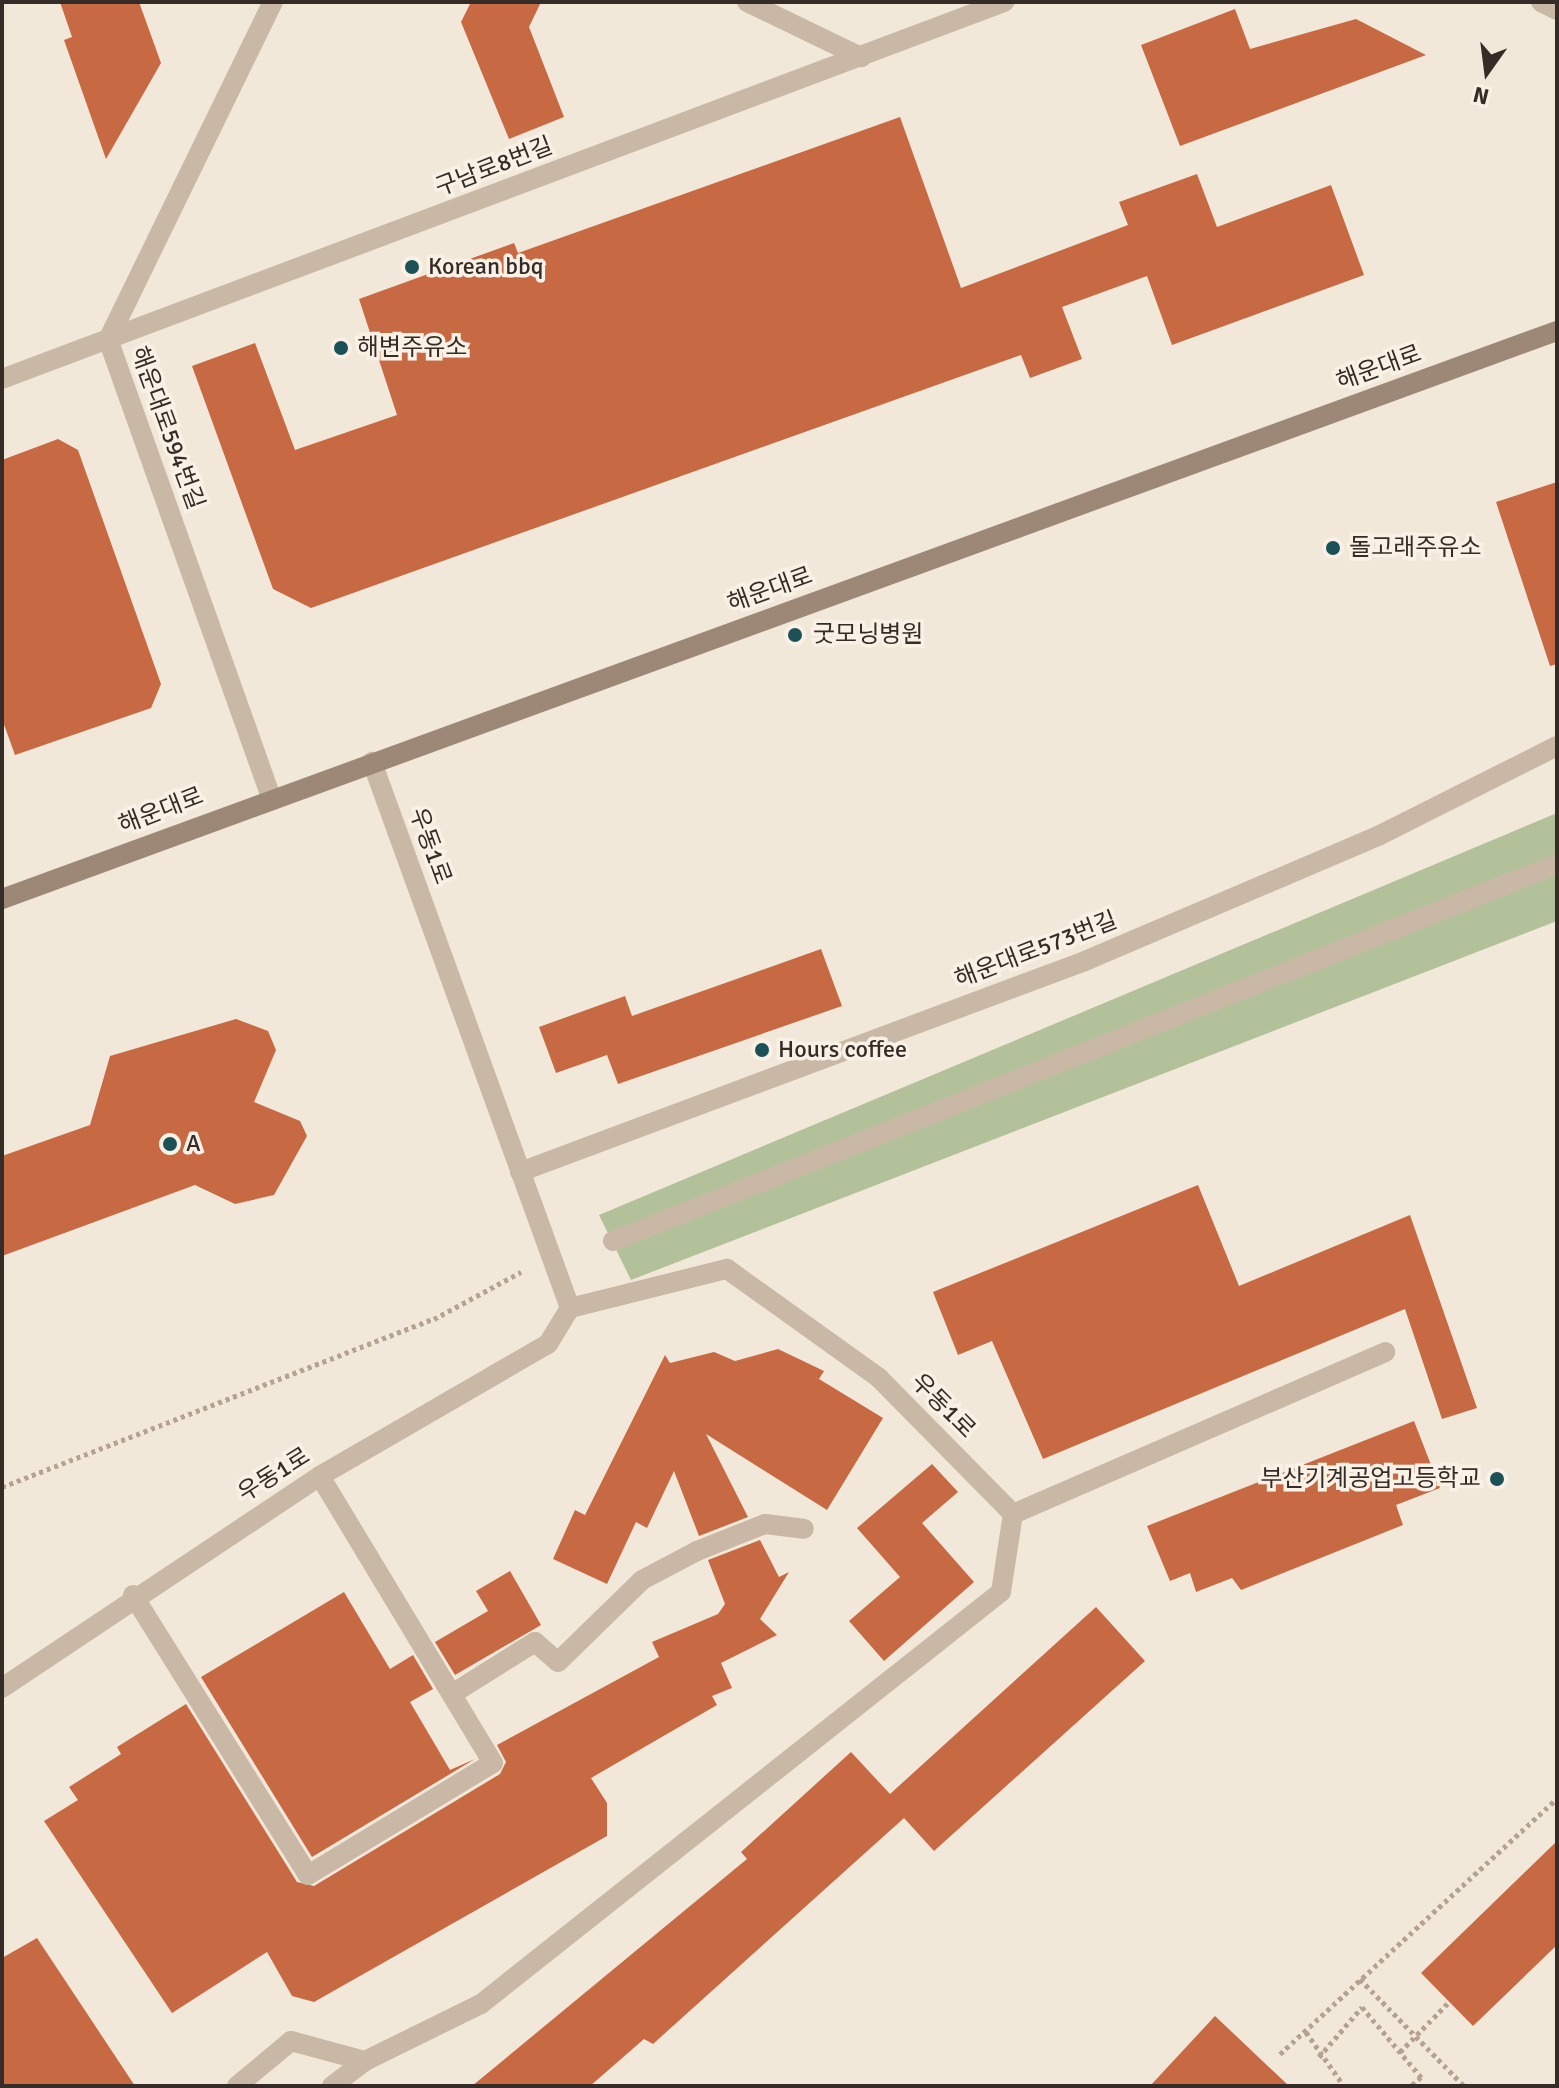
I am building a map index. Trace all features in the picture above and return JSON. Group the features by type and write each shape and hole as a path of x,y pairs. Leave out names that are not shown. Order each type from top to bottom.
{"main road":[{"name":"해운대로","path":"2,899 271,797 1557,331"}],"street":[{"name":"해운대로594번길","path":"271,797 108,340 273,2"},
{"path":"747,2 861,57"},
{"name":"구남로8번길","path":"2,379 1004,2"},
{"path":"1541,2 1557,10"},
{"name":"해운대로573번길","path":"520,1172 1085,961 1380,835 1557,746"},
{"name":"우동1로","path":"372,762 570,1308"},
{"path":"613,1241 1557,864"},
{"name":"우동1로","path":"2,1688 133,1595 320,1476 548,1344 570,1308 727,1269 879,1378 1013,1514"},
{"path":"332,2086 365,2061 481,2004 1001,1592 1013,1514 1385,1352"},
{"path":"133,1595 308,1875 493,1763 320,1476"},
{"path":"452,1694 535,1642 558,1662 642,1580 697,1551 765,1524 804,1529"},
{"path":"237,2086 291,2041 365,2061"}],"path":[{"path":"2,1487 434,1319 553,1260"},
{"path":"1280,2054 1557,1798"},
{"path":"1360,1979 1464,2086"},
{"path":"1400,2052 1449,2002"},
{"path":"1319,2057 1362,2007 1421,2077 1411,2086"},
{"path":"1306,2032 1319,2057 1344,2086"}],"green space":[{"path":"1557,813 1557,921 631,1280 599,1215"}],"building":[{"path":"60,2 139,2 161,63 106,159 64,40 72,37"},
{"path":"471,2 541,2 529,27 564,117 509,139 461,22"},
{"path":"1235,9 1250,49 1356,19 1426,55 1180,146 1141,45"},
{"path":"900,117 961,288 1128,225 1119,202 1197,174 1217,227 1331,185 1364,275 1172,345 1147,276 1062,307 1082,359 1030,378 1021,355 311,608 273,589 192,366 255,343 295,450 397,415 359,299 514,243 518,253"},
{"path":"58,439 78,450 161,684 151,708 15,755 2,719 2,460"},
{"path":"1557,482 1557,664 1550,666 1496,502"},
{"path":"821,949 842,1006 618,1084 607,1055 556,1073 539,1027 625,996 632,1016"},
{"name":"A","path":"236,1019 268,1031 276,1050 254,1102 300,1121 307,1136 274,1195 235,1204 195,1185 2,1256 2,1156 90,1125 110,1056"},
{"path":"1198,1185 1239,1286 1410,1215 1477,1408 1442,1419 1405,1309 1043,1459 992,1341 958,1355 933,1292"},
{"path":"778,1349 824,1371 819,1379 883,1418 827,1510 706,1434 748,1517 699,1536 674,1471 647,1528 636,1522 607,1584 553,1559 575,1510 585,1515 665,1355 670,1363 714,1352 735,1361"},
{"path":"1414,1421 1440,1488 1396,1505 1403,1525 1241,1590 1232,1578 1196,1592 1190,1573 1170,1581 1147,1526"},
{"path":"932,1464 958,1492 922,1523 974,1582 884,1661 849,1621 900,1577 857,1528"},
{"path":"760,1540 779,1577 789,1572 760,1619 777,1635 721,1663 732,1688 712,1696 717,1705 591,1778 607,1803 607,1836 314,2002 292,1996 267,1952 172,2013 44,1821 78,1800 69,1787 121,1754 117,1747 186,1704 297,1882 314,1886 500,1774 506,1762 497,1745 659,1657 652,1642 718,1614 725,1604 708,1560"},
{"path":"510,1571 541,1625 455,1675 435,1642 488,1611 476,1591"},
{"path":"344,1592 390,1669 413,1655 433,1689 410,1702 450,1770 475,1759 312,1857 201,1677"},
{"path":"1096,1607 1145,1661 934,1851 904,1818 653,2044 644,2039 590,2086 472,2086 747,1859 741,1852 851,1752 890,1794"},
{"path":"1557,1841 1557,1945 1473,2026 1421,1973"},
{"path":"37,1938 135,2086 2,2086 2,1958"},
{"path":"1215,2016 1289,2086 1150,2086"}],"place":[{"name":"Korean bbq","path":"412,267"},
{"name":"해변주유소","path":"341,348"},
{"name":"돌고래주유소","path":"1333,548"},
{"name":"굿모닝병원","path":"795,635"},
{"name":"Hours coffee","path":"762,1050"},
{"name":"A","path":"170,1144"},
{"name":"부산기계공업고등학교","path":"1497,1479"}]}
